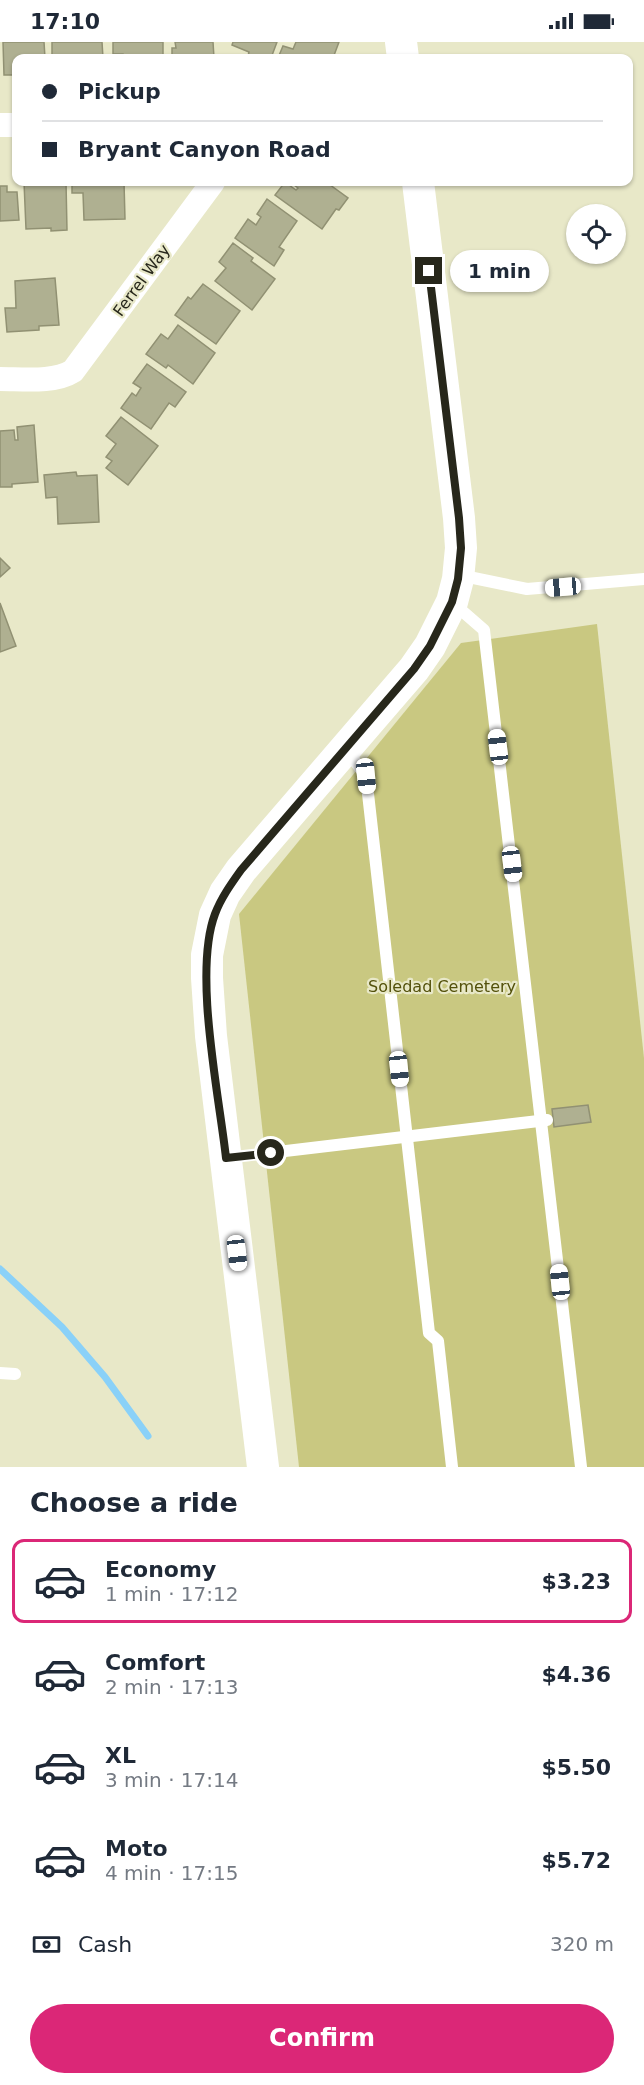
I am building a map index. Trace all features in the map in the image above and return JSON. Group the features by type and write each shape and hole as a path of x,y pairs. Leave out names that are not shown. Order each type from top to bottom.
{"street":[{"name":"Ferrel Way","path":"0,379 65,376 74,371 210,186"},
{"path":"263,1467 226,1158 207,978 207,955 215,915 225,893 241,870 420,661 441,628 455,588 461,548 459,518 418,186"}],"lane":[{"path":"455,588 527,589 644,579"},
{"path":"455,588 484,630 545,1120 581,1467"},
{"path":"345,748 366,776 429,1333 438,1341 452,1467"},
{"path":"226,1158 545,1120"},
{"path":"0,1373 15,1374"}],"green space":[{"name":"Soledad Cemetery","path":"597,624 644,1058 644,1467 299,1467 239,914 461,643"}],"building":[{"path":"3,42 44,42 45,54 12,54 12,75 4,75"},
{"path":"52,42 102,42 103,54 52,54"},
{"path":"113,42 163,42 163,54 113,54"},
{"path":"175,42 213,42 214,54 172,54 172,48 176,48"},
{"path":"233,42 277,42 272,54 248,54 249,52 232,45"},
{"path":"296,42 339,42 334,54 280,54 283,46 293,49"},
{"path":"0,186 7,186 7,192 17,192 19,220 0,221"},
{"path":"24,186 66,186 67,230 26,229"},
{"path":"72,186 124,186 125,219 84,220 83,193 72,193"},
{"path":"282,186 290,186 296,190 298,188 295,186 332,186 348,198 339,210 336,209 322,229 275,195"},
{"path":"267,199 297,221 279,247 284,250 274,266 235,238 248,219 256,225 261,217 257,214"},
{"path":"233,243 253,258 251,261 275,279 252,310 215,281 226,268 219,262"},
{"path":"55,278 59,325 39,326 39,330 7,332 5,308 16,308 15,281"},
{"path":"203,284 240,311 216,344 175,315 188,297 191,299"},
{"path":"178,325 215,353 193,384 168,365 166,368 146,354 161,334 168,339"},
{"path":"147,364 186,392 175,407 169,403 151,429 121,408 132,393 136,396 141,388 133,383"},
{"path":"121,417 158,446 128,485 106,468 112,461 106,457 116,444 106,436"},
{"path":"34,425 38,482 0,487 0,431 14,430 15,440 18,440 17,427"},
{"path":"76,472 77,476 97,475 99,522 58,524 57,497 46,498 44,475"},
{"path":"0,558 10,568 0,577"},
{"path":"0,603 16,646 0,652"},
{"path":"588,1105 591,1122 554,1127 552,1109"}],"waterway":[{"path":"0,1269 62,1327 105,1377 148,1436"}],"route":[{"path":"271,1153 226,1158 208,1006 207,955 210,934 215,915 225,893 241,870 414,669 441,628 452,602 458,579 461,548 459,518 429,271"}]}
